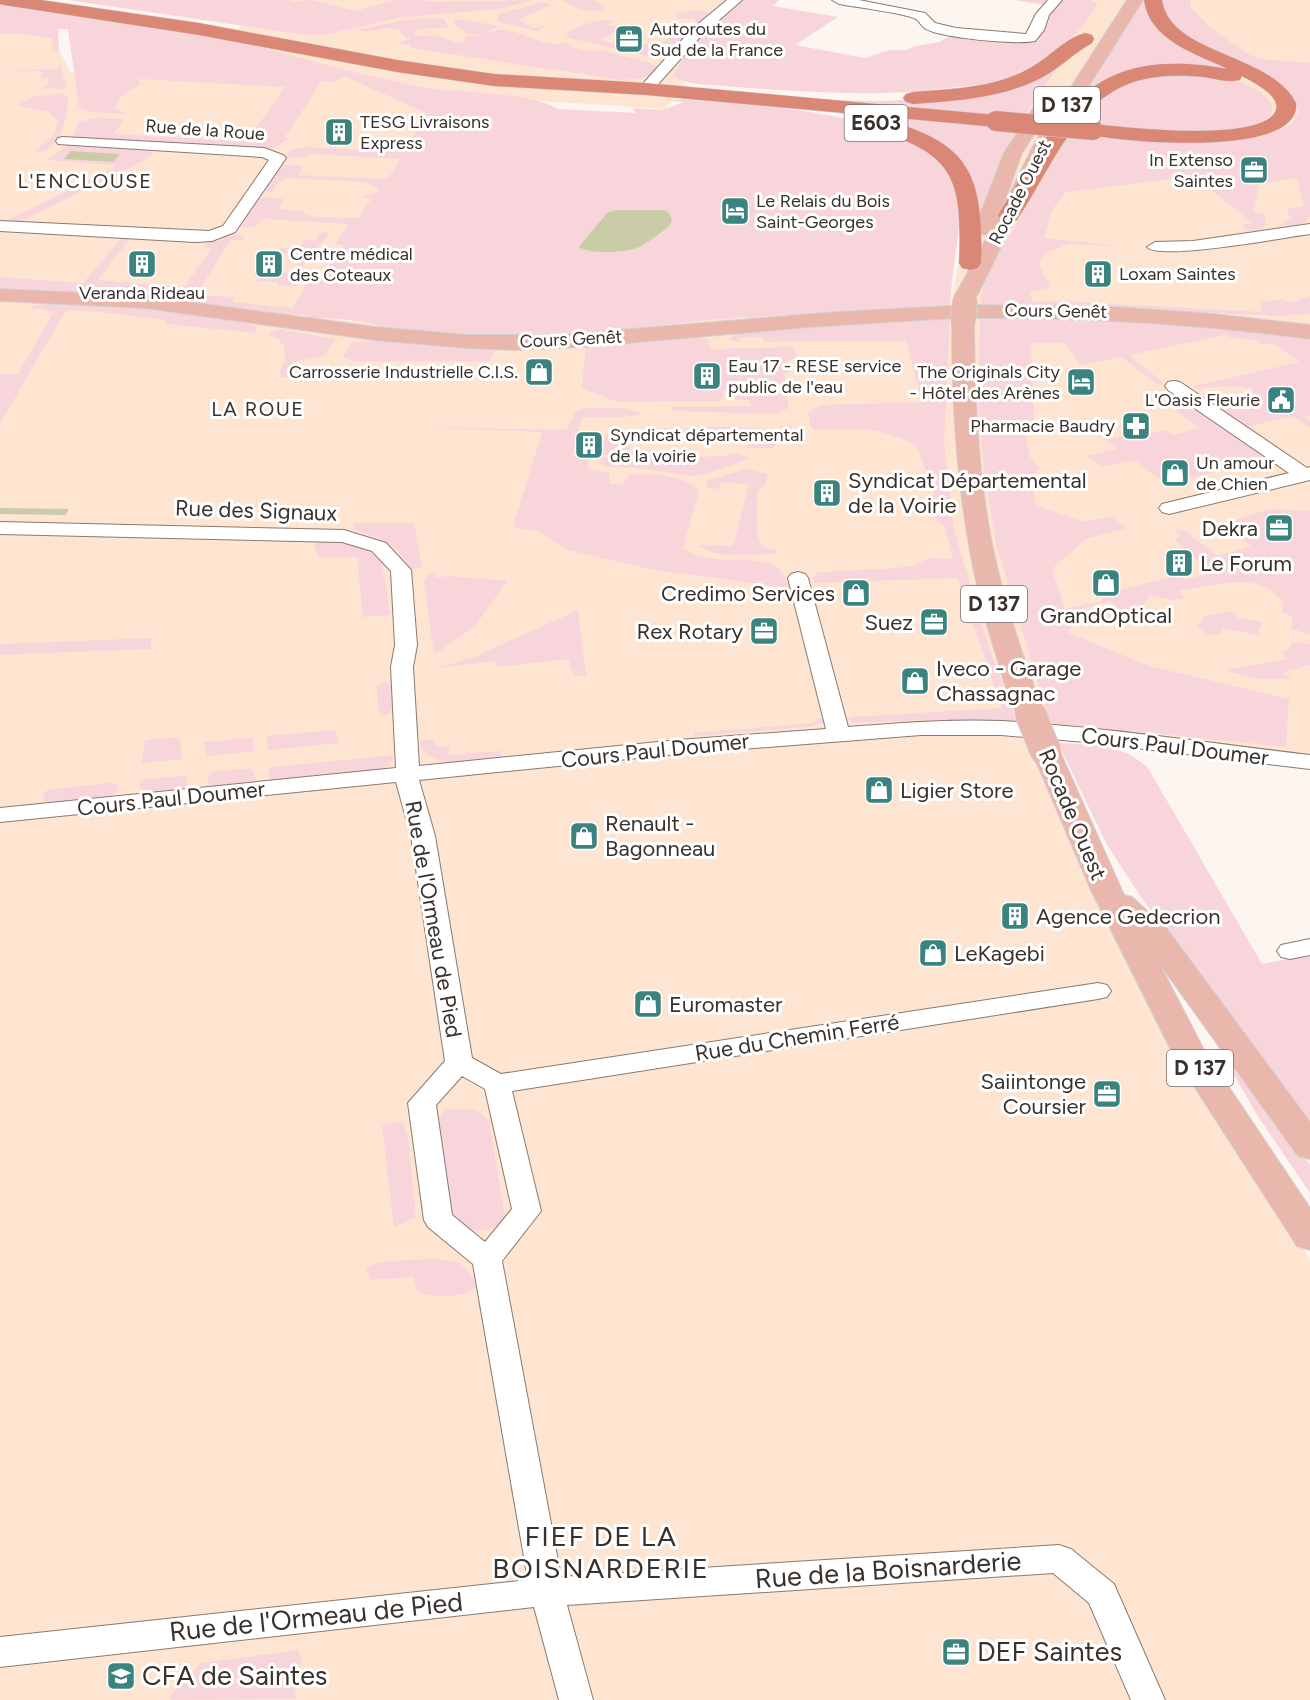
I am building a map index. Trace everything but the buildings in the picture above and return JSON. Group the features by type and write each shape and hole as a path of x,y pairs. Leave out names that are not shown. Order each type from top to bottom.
{"highway":[{"path":"4,0 199,29 397,66 460,75 594,87 686,92 1181,137 1221,136 1250,132 1276,122 1283,115 1286,104 1278,93 1263,81 1179,38 1157,17 1153,0"},
{"path":"39,0 646,89"},
{"path":"686,92 861,99 954,95 1023,80 1054,62 1089,34"},
{"name":"D 137","path":"1009,215 1051,147 1085,101 1096,92 1120,80 1145,73 1173,70 1227,75 1278,93"},
{"name":"E603","path":"686,92 851,117 896,130 934,147 958,168 968,189 971,217 970,263"}],"main road":[{"name":"Rocade Ouest","path":"1135,0 1042,146 965,306 963,402 971,490 984,564 1003,636 1030,713 1106,890 1189,1052 1310,1237"},
{"name":"Rocade Ouest","path":"970,263 1012,153 1089,34"},
{"name":"D 137","path":"965,306 970,263"},
{"name":"Cours Genêt","path":"0,296 146,303 414,339 464,342 575,341 772,323 972,311 1067,310 1143,314"},
{"path":"1143,314 1310,317"},
{"path":"1143,314 1310,332"},
{"name":"D 137","path":"1106,890 1156,936 1310,1147"}],"street":[{"path":"646,89 680,50 735,0"},
{"path":"839,0 920,16 930,26 952,31 1015,39 1030,38 1037,30 1043,14 1055,0"},
{"name":"Rue de la Roue","path":"0,226 212,236 229,229 278,158 264,153 63,141"},
{"path":"1155,247 1193,246 1310,229"},
{"path":"1174,386 1307,474"},
{"path":"1169,508 1307,474"},
{"name":"Rue des Signaux","path":"0,528 344,536 379,547 402,570 406,645 402,667 408,775"},
{"path":"798,578 838,733"},
{"name":"Cours Paul Doumer","path":"0,815 838,733 921,728 1001,728 1310,762"},
{"name":"Rue de l'Ormeau de Pied","path":"408,775 423,836 459,1063"},
{"name":"Rue du Chemin Ferré","path":"497,1084 1098,991"},
{"name":"Rue de l'Ormeau de Pied","path":"459,1063 497,1084"},
{"name":"Rue de l'Ormeau de Pied","path":"459,1063 422,1102 438,1220 487,1259"},
{"path":"497,1084 527,1211 487,1259 547,1592 576,1700"},
{"name":"Rue de la Boisnarderie","path":"547,1592 1059,1559 1102,1594 1148,1700"},
{"name":"Rue de l'Ormeau de Pied","path":"0,1652 547,1592"}],"shaded area":[{"path":"68,0 289,0 296,2 311,0 355,11 394,0 428,2 533,0 500,9 402,17 324,35 306,35"},
{"path":"259,0 751,0 665,109 437,94 380,194 294,313 406,329 596,331 731,318 950,308 960,257 1014,47 1083,0 1310,0 1310,767 1028,734 1310,1260 1310,1700 0,1700 0,27 47,27 71,73 206,74"},
{"path":"561,0 594,0 605,7 603,11 586,11"},
{"path":"737,0 779,0 773,6 838,17 795,45 865,58 889,50 906,50 915,46 940,42 956,32 1030,38 1050,6 1015,0 1091,0 1091,2 1098,3 1079,30 1066,42 1052,54 1022,72 985,84 886,93 792,91 697,84 679,80 673,75 696,39 671,56 657,58 569,38 566,33 583,25 608,20 614,21 607,25 617,27 615,32 600,40 626,46 634,41 651,45 668,40 670,35 696,22 695,19 675,16 692,11 710,14"},
{"path":"1141,0 1146,0 1147,11 1252,80 1238,76 1154,70 1075,105"},
{"path":"1158,0 1190,0 1191,8 1211,28 1250,55 1261,59 1310,63 1310,216 1302,226 1279,225 1291,217 1287,214 1289,208 1304,206 1297,178 1259,184 1253,213 1264,214 1266,224 1262,228 1266,232 1253,234 1241,225 1252,223 1194,176 1066,192 1052,210 1044,238 1121,246 1069,244 1044,254 1039,263 1044,276 1050,282 1048,288 1030,292 1033,302 1063,301 1262,312 1261,302 1284,299 1290,303 1310,296 1310,314 1283,316 1065,307 981,308 981,295 989,271 1069,133 1184,140 1247,138 1272,133 1290,124 1299,113 1297,103 1287,91 1212,53 1167,24"},
{"path":"544,2 551,5 519,19 532,28 546,26 538,31 502,23 497,19 499,14"},
{"path":"0,3 194,32 399,82 445,90 512,96 559,109 636,113 632,108 662,110 684,102 669,101 681,99 797,110 841,118 883,130 919,146 946,169 961,199 962,209 950,308 731,318 661,325 647,330 508,339 397,333 372,324 353,321 312,319 294,314 289,317 113,294 0,290 0,277 83,283 123,236 132,236 98,280 184,287 212,248 203,247 207,242 163,239 218,241 236,233 244,236 243,240 231,240 196,295 235,297 232,302 292,308 309,280 318,280 344,245 335,244 349,224 263,219 255,227 238,227 257,199 266,197 284,199 279,209 304,211 303,214 314,217 358,218 371,199 361,197 380,189 365,182 286,178 280,180 272,192 262,190 279,165 303,166 299,175 388,179 400,159 312,154 302,158 285,157 290,150 306,147 404,152 426,113 344,76 334,82 322,81 285,137 289,138 275,148 72,140 78,122 96,118 125,119 113,134 247,141 285,87 139,79 140,85 121,97 114,108 128,114 91,112 79,107 68,29 58,29 59,52 53,52 52,38 0,34"},
{"path":"444,19 449,28 415,29 415,36 436,35 457,43 466,41 465,37 504,30 548,43 570,43 573,44 569,46 591,52 600,50 651,63 656,67 656,72 649,77 622,80 411,48 410,45 402,45 400,42 409,39 403,36 400,30 394,28 358,30 397,21"},
{"path":"459,19 499,26 483,34 469,35 456,27 454,21"},
{"path":"1065,57 1022,119 821,100 889,101 964,95"},
{"path":"60,64 67,87 64,89 40,88 47,86 49,78 41,78 42,71 0,71 56,69"},
{"path":"1162,74 1207,76 1240,82 1265,96 1273,107 1270,116 1254,126 1236,130 1191,133 1074,124 1109,88"},
{"path":"63,93 68,98 68,106 61,133 50,148 34,151 54,135 58,121 49,112 20,106 20,103 32,97"},
{"path":"821,109 1019,127 1008,144 981,211 978,209 969,176 884,123"},
{"path":"68,145 155,152 143,161 18,223 0,221 6,221 115,167 47,160"},
{"path":"71,151 120,154 113,162 64,159"},
{"path":"616,210 664,210 670,214 672,222 647,243 630,250 601,252 579,247 607,213"},
{"path":"320,232 328,233 328,235 297,275 300,279 295,287 278,285 279,282 256,281 259,276 253,275 256,271 292,273 298,261 302,262 306,255 277,253 281,248 296,249 304,240 316,240"},
{"path":"56,300 157,307 209,314 256,326 255,333 166,324 165,320 101,312 66,310 0,424 0,374 18,374 53,313 44,309 31,309 32,306"},
{"path":"1056,313 1310,337 1310,415 1304,417 1310,421 1310,428 1293,416 1243,428 1206,397 1223,397 1224,402 1247,403 1247,398 1255,398 1253,388 1221,386 1196,389 1194,386 1299,362 1273,343 1262,345 1253,340 1225,335 1129,355 1164,383 1158,385 1121,357 1083,365 1078,362 1065,343 1031,343 1034,419 1025,426 1030,455 1036,465 1041,468 1030,477 1036,506 1084,522 1111,516 1127,528 1086,539 1052,569 1065,609 1102,601 1101,595 1179,575 1184,580 1210,573 1174,539 1181,536 1174,531 1183,529 1217,556 1251,546 1224,527 1240,518 1270,509 1310,511 1310,635 1292,629 1292,616 1281,612 1284,605 1275,594 1264,586 1250,583 1221,583 1179,591 1185,598 1172,600 1149,595 1142,610 1120,610 1109,601 1066,613 1072,628 1066,632 1149,666 1289,699 1286,747 1050,723 996,544 984,469 978,404 980,316"},
{"path":"950,317 944,440 954,530 990,650 1017,722 920,720 853,723 848,719 1002,708 957,578 814,583 813,578 816,573 896,568 915,565 929,558 953,559 944,526 934,516 925,495 935,495 916,445 878,431 815,430 811,427 808,413 823,405 922,402 906,341 764,342 762,337 739,338 739,343 729,339 735,334 767,330"},
{"path":"279,329 336,339 324,356 294,362 289,377 278,377 285,359 284,346 278,339 269,335 270,332"},
{"path":"700,337 708,339 710,349 794,347 797,359 788,359 790,372 784,373 789,408 774,414 672,411 672,407 751,406 750,400 736,400 733,391 723,391 724,397 720,401 617,402 582,388 586,345"},
{"path":"390,341 495,348 490,361 353,361 343,357 351,342"},
{"path":"1179,407 1200,412 1272,462 1273,468 1268,474 1252,464 1165,483 1134,460 1101,467 1087,456 1117,449 1105,440 1132,434 1167,431 1173,435 1200,428 1176,411"},
{"path":"586,408 625,408 642,413 623,417 582,417 572,457 589,457 588,467 593,471 609,473 610,484 622,485 630,474 667,476 692,485 699,491 683,548 706,558 748,560 772,565 781,571 789,588 648,569 569,550 537,531 513,527 542,432 406,427 566,430 576,411"},
{"path":"781,425 792,426 792,435 774,448 747,448 749,440 655,430 658,428 696,429 697,426 781,429"},
{"path":"606,435 631,448 614,455 602,455"},
{"path":"637,449 695,457 737,453 749,459 693,476 638,468 607,467 600,464 601,458 615,458"},
{"path":"747,469 768,474 765,485 757,493 757,534 763,547 778,551 775,554 735,555 705,550 699,545 733,546 749,484 721,483 718,489 708,488 706,481"},
{"path":"0,508 69,509 65,515 0,514"},
{"path":"353,523 414,523 422,568 410,569 394,547 381,539 354,530"},
{"path":"320,540 352,545 367,550 381,560 391,615 363,617 357,557 319,558 314,545"},
{"path":"436,573 435,578 447,576 507,581 476,625 434,655 424,582 428,575"},
{"path":"578,610 586,675 574,676 568,659 498,667 495,661 437,668 472,658"},
{"path":"1229,611 1237,613 1236,617 1263,622 1257,635 1223,628 1221,633 1207,636 1197,626 1205,616"},
{"path":"152,638 150,649 0,655 0,644"},
{"path":"1292,643 1310,644 1310,665 1284,672 1291,679 1257,679 1224,670 1287,659 1282,652 1288,651"},
{"path":"384,682 392,686 393,708 388,715 382,716 378,711 377,685"},
{"path":"817,718 822,719 824,723 807,727 695,736 694,733 814,723"},
{"path":"335,730 339,743 268,750 267,736"},
{"path":"179,737 182,759 142,763 145,740"},
{"path":"253,738 255,751 207,756 204,742"},
{"path":"432,739 436,746 449,748 449,755 501,751 502,758 455,763 443,761 433,758 424,751 419,741"},
{"path":"1058,743 1095,745 1117,750 1128,754 1148,768 1262,964 1310,955 1310,1124 1143,900 1107,845"},
{"path":"395,755 389,766 368,772 270,780 268,770 272,767"},
{"path":"251,768 256,779 254,782 213,787 208,785 208,776 213,772"},
{"path":"187,777 187,785 183,789 146,792 140,788 140,780"},
{"path":"108,783 118,784 118,791 111,796 46,803 42,797 47,790"},
{"path":"1192,1003 1310,1165 1310,1193 1257,1115"},
{"path":"451,1109 477,1110 489,1121 506,1224 488,1230 464,1230 452,1219 435,1122 445,1111"},
{"path":"402,1121 408,1136 416,1217 394,1227 382,1126"},
{"path":"438,1259 460,1263 479,1284 458,1295 425,1294 417,1291 413,1277 370,1280 366,1269 372,1265 390,1261"},
{"path":"298,1650 303,1662 293,1669 296,1699 172,1700 169,1697 201,1663"}],"place":[{"name":"Autoroutes du Sud de la France","path":"629,39"},
{"name":"TESG Livraisons Express","path":"339,132"},
{"name":"In Extenso Saintes","path":"1254,170"},
{"name":"Le Relais du Bois Saint-Georges","path":"735,211"},
{"name":"Veranda Rideau","path":"142,264"},
{"name":"Centre médical des Coteaux","path":"269,264"},
{"name":"Loxam Saintes","path":"1098,274"},
{"name":"Carrosserie Industrielle C.I.S.","path":"539,372"},
{"name":"Eau 17 - RESE service public de l'eau","path":"707,376"},
{"name":"The Originals City - Hôtel des Arènes","path":"1081,382"},
{"name":"L'Oasis Fleurie","path":"1281,400"},
{"name":"Pharmacie Baudry","path":"1136,426"},
{"name":"Syndicat départemental de la voirie","path":"589,445"},
{"name":"Un amour de Chien","path":"1175,473"},
{"name":"Syndicat Départemental de la Voirie","path":"827,493"},
{"name":"Dekra","path":"1279,528"},
{"name":"Le Forum","path":"1179,563"},
{"name":"GrandOptical","path":"1106,583"},
{"name":"Credimo Services","path":"856,593"},
{"name":"Suez","path":"934,622"},
{"name":"Rex Rotary","path":"764,631"},
{"name":"Iveco - Garage Chassagnac","path":"915,681"},
{"name":"Ligier Store","path":"879,790"},
{"name":"Renault - Bagonneau","path":"584,836"},
{"name":"Agence Gedecrion","path":"1015,916"},
{"name":"LeKagebi","path":"933,953"},
{"name":"Euromaster","path":"648,1004"},
{"name":"Saiintonge Coursier","path":"1107,1094"},
{"name":"DEF Saintes","path":"956,1652"},
{"name":"CFA de Saintes","path":"121,1676"}],"district":[{"name":"L'ENCLOUSE","path":"85,181"},
{"name":"LA ROUE","path":"258,409"},
{"name":"FIEF DE LA BOISNARDERIE","path":"601,1552"}]}
